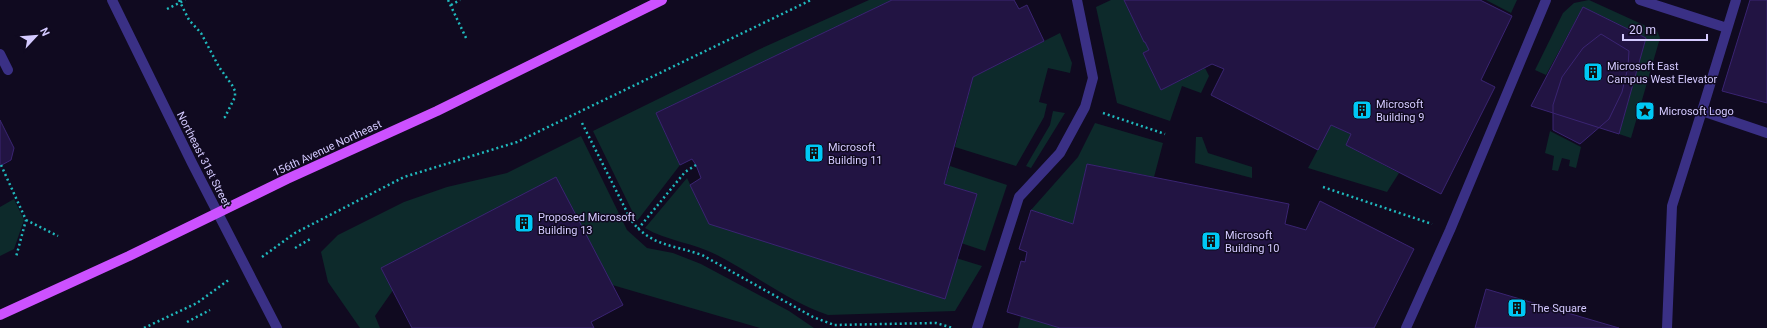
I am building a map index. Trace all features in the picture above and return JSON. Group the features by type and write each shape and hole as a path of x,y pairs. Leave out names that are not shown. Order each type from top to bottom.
{"main road":[{"name":"156th Avenue Northeast","path":"0,315 437,111 662,0"}],"street":[{"name":"Northeast 31st Street","path":"112,0 192,163 277,328"},
{"path":"977,328 1019,197 1060,153 1085,107 1093,78 1077,0"},
{"path":"1406,328 1450,230 1546,0"},
{"path":"1640,0 1727,28"},
{"path":"1667,328 1672,206 1736,0"},
{"path":"0,54 8,70"},
{"path":"1702,111 1767,133"}],"path":[{"path":"167,9 179,1 186,0"},
{"path":"448,0 467,40"},
{"path":"450,5 460,0"},
{"path":"295,233 404,177 517,142 811,0"},
{"path":"179,1 189,20 201,33 219,67 235,91 235,97 222,119"},
{"path":"1117,118 1165,134"},
{"path":"582,123 631,220 638,229 656,242 686,249 702,255 812,317 834,325 936,323 953,328"},
{"path":"1,165 26,220 58,236"},
{"path":"638,229 685,172 696,165"},
{"path":"1323,187 1450,230"},
{"path":"16,257 26,220"},
{"path":"295,248 312,238"},
{"path":"144,328 197,303"},
{"path":"187,322 210,310"}],"green space":[{"path":"869,0 892,0 656,113 680,165 637,221 593,131 760,49"},
{"path":"1111,0 1124,0 1149,50 1143,53 1161,90 1205,68 1209,76 1201,93 1182,86 1170,121 1117,103 1096,7"},
{"path":"1486,0 1517,0 1511,13"},
{"path":"1589,0 1657,31 1660,38 1631,138 1619,134 1646,38 1583,7 1546,75 1535,70 1563,13 1574,3"},
{"path":"1060,33 1072,63 1070,73 1048,68 1039,102 1047,104 1044,117 1016,166 955,147 973,77"},
{"path":"1053,111 1065,113 1031,168 1026,166 1050,125"},
{"path":"1095,123 1163,143 1154,177 1087,164 1073,224 1031,210 1078,157"},
{"path":"1331,125 1351,134 1346,145 1399,173 1387,192 1308,168"},
{"path":"1550,131 1581,147 1576,168 1569,166 1570,160 1562,158 1558,171 1552,170 1554,156 1545,153"},
{"path":"581,136 627,230 647,248 673,253 701,264 789,311 814,328 760,328 602,282 398,283 375,316 380,328 360,328 328,282 321,252 338,235 404,202 447,187 507,173"},
{"path":"1196,137 1202,137 1208,153 1252,167 1252,178 1195,163"},
{"path":"950,166 1007,185 985,251 961,243 977,194 944,184"},
{"path":"687,178 709,224 956,258 982,266 955,311 828,315 785,295 717,255 662,236 645,228"},
{"path":"14,199 24,220 14,249 0,256 0,207"},
{"path":"1021,316 1060,328 1018,328"}],"building":[{"name":"Microsoft Building 11","path":"892,0 1014,0 1019,9 1027,5 1044,41 973,77 944,184 977,194 945,299 709,224 690,185 701,178 696,165 692,159 680,165 656,113"},
{"name":"Microsoft Building 9","path":"1124,0 1480,0 1512,16 1481,80 1495,87 1441,194 1346,145 1351,134 1331,125 1318,150 1211,95 1224,69 1212,64 1161,90 1143,53 1149,50"},
{"path":"1750,0 1767,0 1767,103 1722,91"},
{"name":"Microsoft East Campus West Elevator","path":"1583,7 1646,38 1619,134 1531,106"},
{"path":"1601,34 1629,51 1628,67 1622,92 1609,119 1580,144 1553,130 1553,105 1562,77 1583,48"},
{"path":"0,120 14,148 11,160 0,166"},
{"name":"Microsoft Building 10","path":"1087,164 1289,204 1285,224 1306,230 1320,201 1414,249 1374,328 1060,328 1007,312 1021,261 1025,262 1027,252 1019,249 1031,210 1073,224"},
{"name":"Proposed Microsoft Building 13","path":"556,177 623,305 591,322 594,328 412,328 381,268"},
{"name":"The Square","path":"1486,289 1619,328 1475,328"}],"place":[{"name":"Microsoft East Campus West Elevator","path":"1593,72"},
{"name":"Microsoft Building 9","path":"1362,110"},
{"name":"Microsoft Logo","path":"1645,111"},
{"name":"Microsoft Building 11","path":"814,153"},
{"name":"Proposed Microsoft Building 13","path":"524,223"},
{"name":"Microsoft Building 10","path":"1211,241"},
{"name":"The Square","path":"1517,308"}]}
